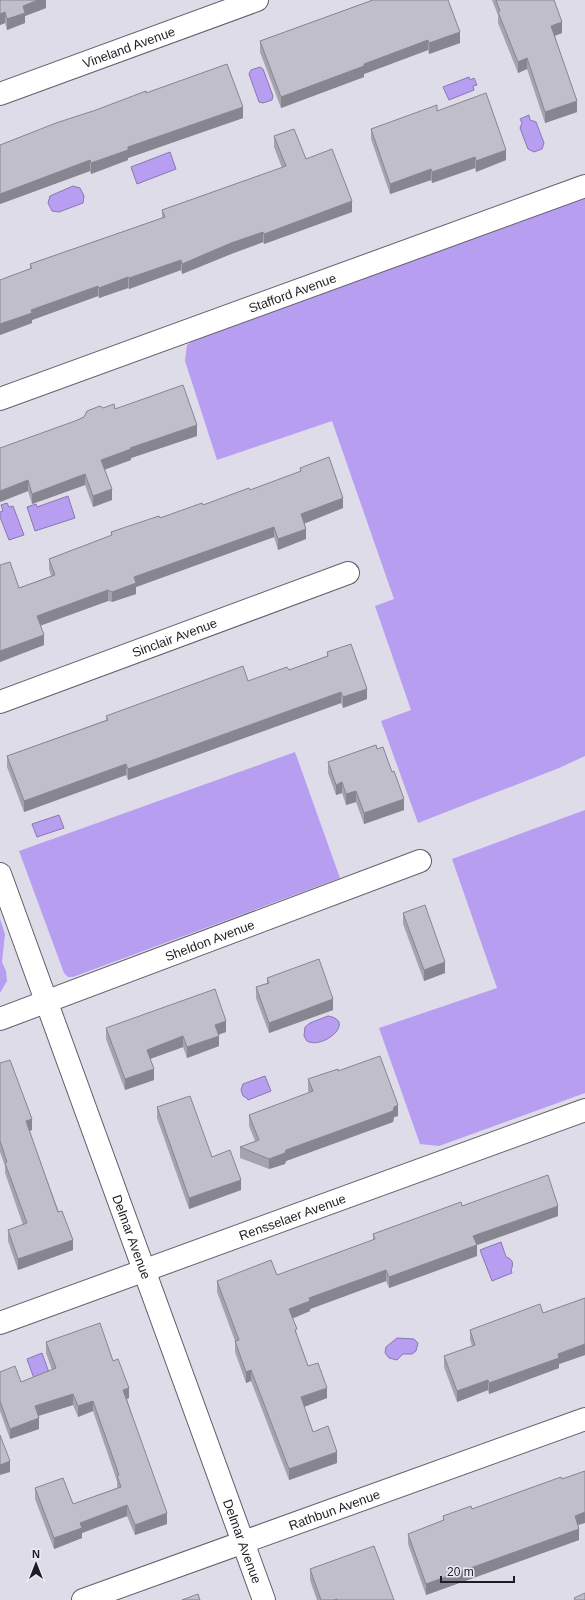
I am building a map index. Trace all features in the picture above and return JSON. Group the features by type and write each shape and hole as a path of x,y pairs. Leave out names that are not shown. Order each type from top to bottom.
{"street":[{"name":"Vineland Avenue","path":"0,94 257,0"},
{"name":"Stafford Avenue","path":"0,399 585,186"},
{"name":"Sinclair Avenue","path":"0,702 348,573"},
{"name":"Sheldon Avenue","path":"0,1019 420,861"},
{"name":"Delmar Avenue","path":"0,874 264,1600"},
{"name":"Rensselaer Avenue","path":"0,1323 585,1110"},
{"name":"Rathbun Avenue","path":"83,1600 585,1419"}],"shaded area":[{"path":"260,67 263,69 273,96 272,100 263,103 259,102 249,74 251,70"},
{"path":"469,77 470,80 474,78 477,85 473,86 474,90 449,100 443,87"},
{"path":"529,115 530,120 536,122 544,143 542,149 534,152 528,149 520,128 522,123 520,119"},
{"path":"170,152 176,169 137,184 131,167"},
{"path":"73,186 80,188 84,196 83,203 59,212 52,211 48,203 50,196"},
{"path":"585,193 585,756 559,768 418,823 381,721 411,710 375,606 394,599 332,421 217,460 185,361 187,345 200,336"},
{"path":"68,496 75,518 35,531 27,507 36,504 37,507"},
{"path":"7,503 9,507 13,506 24,535 9,540 0,517 0,512 3,511 1,505"},
{"path":"295,752 340,878 73,977 68,977 64,973 19,851"},
{"path":"585,810 585,1093 439,1146 420,1144 379,1028 497,988 452,859"},
{"path":"59,815 64,828 37,837 32,824"},
{"path":"0,919 5,934 2,962 6,971 7,981 0,993"},
{"path":"328,1016 336,1019 339,1023 334,1034 321,1042 314,1043 307,1041 304,1036 305,1027 310,1023"},
{"path":"265,1076 271,1091 248,1100 243,1096 241,1090 243,1084"},
{"path":"501,1242 506,1257 512,1262 512,1273 492,1281 480,1250"},
{"path":"397,1338 414,1339 418,1343 416,1351 412,1354 403,1354 397,1360 389,1358 385,1353 386,1347"},
{"path":"42,1353 51,1378 36,1384 27,1359"}],"building":[{"path":"0,0 38,0 23,6 25,13 7,19 5,12 0,14"},
{"path":"373,0 448,0 460,32 429,43 428,40 281,97 260,41"},
{"path":"496,0 554,0 562,22 551,26 577,101 545,112 527,58 518,62 498,12 500,11"},
{"path":"227,64 243,107 128,147 128,150 91,163 90,160 0,194 0,145 56,123"},
{"path":"486,93 506,150 476,161 475,157 432,172 431,169 390,184 371,129 437,105 437,111"},
{"path":"294,129 306,159 332,149 352,201 264,234 263,232 231,243 182,264 181,260 99,288 98,286 31,310 32,313 0,324 0,280 32,268 30,264 165,217 162,210 286,166 274,136"},
{"path":"183,385 197,425 130,448 131,449 101,460 112,489 93,496 85,474 32,494 28,480 0,491 0,448 75,421 84,417 87,411 100,406 103,408 114,404 115,409"},
{"path":"329,457 343,498 301,514 306,529 278,539 274,527 134,577 136,583 112,592 108,590 37,616 44,635 0,651 0,565 10,562 19,588 55,575 49,559 112,535 111,532 159,516 160,518 202,503 203,505 249,488 250,490 301,471 300,468"},
{"path":"351,644 367,689 343,697 341,692 128,769 126,764 24,801 7,756 108,720 106,716 243,666 248,681 287,667 289,670 328,656 327,652"},
{"path":"376,745 377,749 383,747 392,772 394,771 404,799 364,813 356,791 346,794 342,782 336,785 328,762"},
{"path":"425,905 445,962 424,970 403,913"},
{"path":"319,959 333,999 269,1023 256,987 269,983 267,978"},
{"path":"215,989 226,1021 215,1025 219,1036 187,1047 183,1036 147,1050 154,1069 125,1079 106,1028"},
{"path":"380,1056 398,1105 394,1107 393,1111 286,1150 285,1153 269,1159 240,1147 259,1140 249,1115 313,1091 308,1079 338,1069 338,1071"},
{"path":"10,1060 32,1119 26,1121 58,1212 62,1211 73,1240 18,1259 8,1230 27,1223 5,1163 7,1162 0,1141 0,1063"},
{"path":"190,1096 212,1157 230,1150 241,1180 189,1198 157,1107"},
{"path":"548,1175 558,1206 473,1236 477,1245 389,1277 386,1270 309,1298 310,1301 289,1309 297,1329 295,1330 308,1366 318,1363 327,1388 301,1397 313,1432 328,1426 337,1452 289,1469 251,1370 246,1372 235,1341 239,1340 217,1281 271,1260 277,1275 375,1239 373,1234 461,1202 462,1206"},
{"path":"585,1298 585,1344 558,1354 559,1358 489,1383 488,1380 457,1391 444,1356 475,1345 470,1330 540,1304 543,1313"},
{"path":"100,1323 113,1361 118,1359 129,1388 123,1390 167,1513 135,1525 127,1505 80,1523 82,1528 54,1538 35,1488 63,1478 73,1504 121,1487 117,1476 119,1475 93,1401 78,1406 73,1394 35,1406 39,1418 10,1429 0,1401 0,1372 15,1366 21,1382 56,1368 46,1342"},
{"path":"0,1435 10,1461 0,1465"},
{"path":"585,1471 585,1512 575,1516 579,1529 426,1584 408,1534 444,1520 443,1516 471,1506 472,1509 561,1477 562,1479"},
{"path":"374,1546 394,1600 321,1600 310,1569"},
{"path":"585,1593 585,1600 575,1600 574,1598"},
{"path":"198,1594 200,1600 182,1600"}]}
